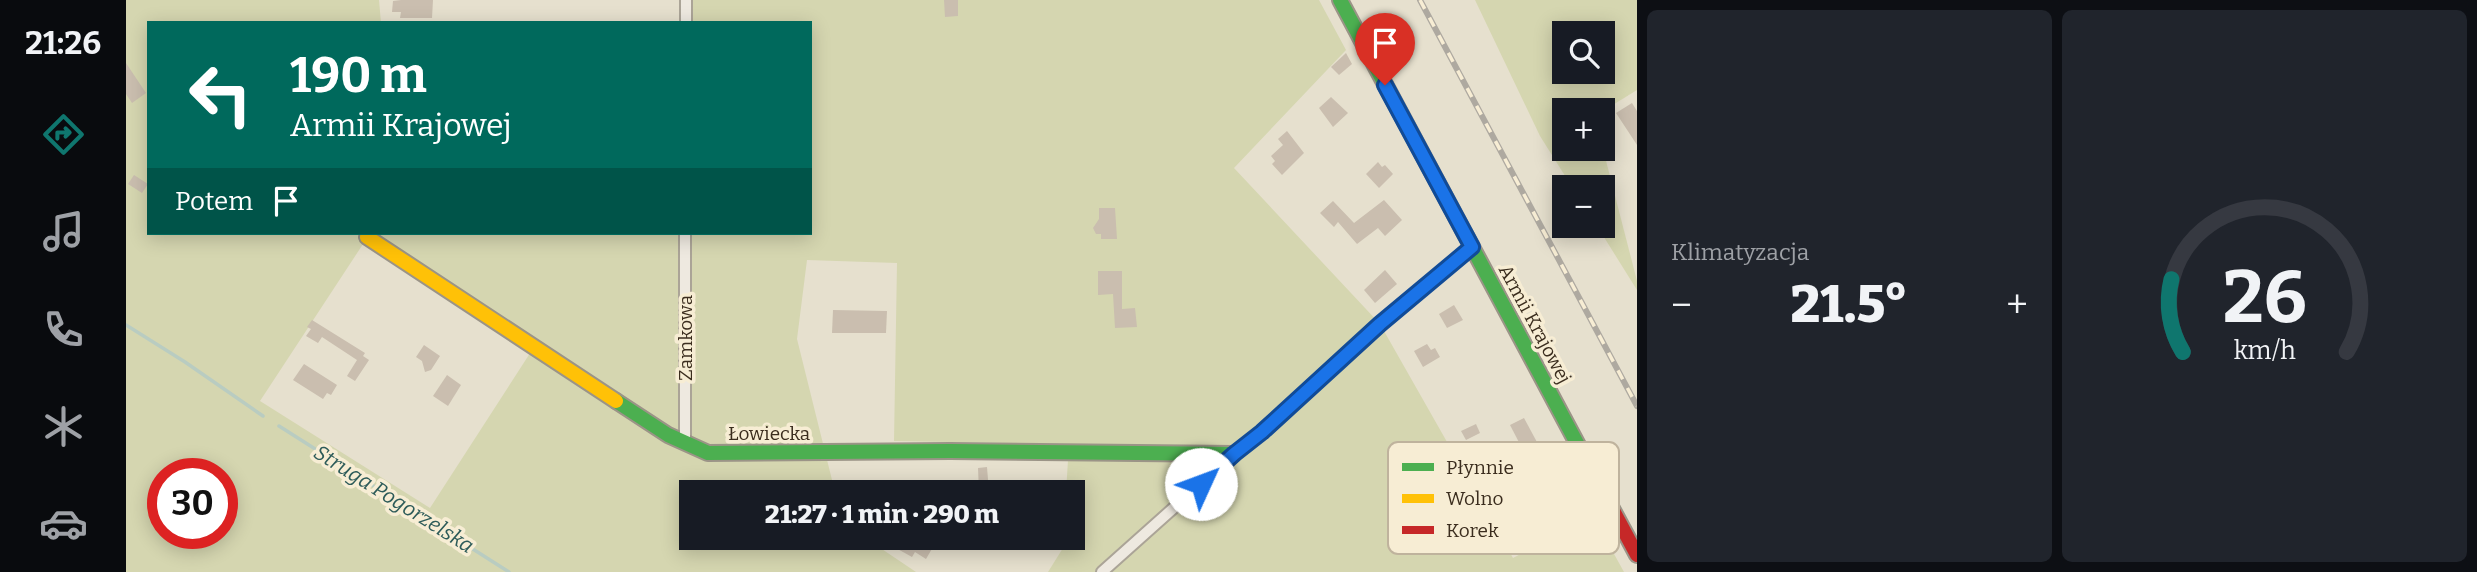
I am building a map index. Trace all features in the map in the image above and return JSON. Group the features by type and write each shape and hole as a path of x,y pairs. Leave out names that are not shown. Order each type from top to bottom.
{"street":[{"path":"686,0 686,21"},
{"name":"Armii Krajowej","path":"1340,0 1576,442"},
{"name":"Zamkowa","path":"685,235 685,443"},
{"name":"Łowiecka","path":"367,237 668,435 708,453 950,451 1234,454"},
{"path":"1102,572 1380,324 1472,247"},
{"name":"Armii Krajowej","path":"1619,521 1637,555"}],"green space":[{"path":"126,0 379,0 381,21 147,21 147,235 812,235 812,21 686,21 686,0 1319,0 1346,50 1234,168 1380,324 1447,442 1388,442 1388,554 1511,554 1513,558 1521,554 1614,554 1624,572 1048,572 1062,550 1085,550 1085,480 1067,480 1069,444 894,441 897,263 807,260 797,339 832,480 679,480 679,550 883,550 916,572 126,572","holes":["367,238 534,347 430,508 260,401"]},
{"path":"1475,0 1637,0 1637,90 1615,104 1615,98 1552,98 1552,155 1540,136"},
{"path":"1556,161 1606,161 1610,175 1564,175"},
{"path":"1615,196 1637,281 1637,290 1604,238 1615,238"}],"building":[{"path":"433,0 432,18 400,18 401,12 392,12 393,1"},
{"path":"944,0 958,0 958,16 945,17"},
{"path":"1346,53 1352,64 1339,75 1331,67"},
{"path":"126,63 146,93 132,103 126,94"},
{"path":"1331,97 1348,113 1333,127 1319,108"},
{"path":"1632,103 1637,111 1637,145 1616,113"},
{"path":"1287,131 1304,153 1282,175 1272,164 1275,161 1271,156 1283,145 1278,139"},
{"path":"1378,162 1393,174 1379,188 1366,174"},
{"path":"134,175 147,186 142,193 128,184"},
{"path":"1384,200 1402,220 1385,236 1378,228 1357,244 1338,222 1334,227 1320,213 1333,201 1354,223"},
{"path":"1099,208 1115,208 1117,239 1101,239 1101,234 1096,234 1093,228 1099,219"},
{"path":"1385,270 1397,284 1375,303 1364,290"},
{"path":"1098,271 1122,271 1122,309 1135,308 1137,327 1115,328 1113,294 1098,295"},
{"path":"1454,305 1463,320 1447,328 1439,314"},
{"path":"833,310 887,311 886,333 832,333"},
{"path":"312,320 365,353 363,356 369,360 355,381 347,376 357,360 322,337 318,343 306,336 311,329 307,327"},
{"path":"1427,344 1431,350 1435,348 1440,357 1423,367 1414,351"},
{"path":"424,345 440,356 431,370 425,372 422,361 416,357"},
{"path":"304,364 337,385 331,395 327,393 323,399 293,380"},
{"path":"447,375 461,385 448,406 433,396"},
{"path":"1524,418 1537,442 1519,442 1510,425"},
{"path":"1476,424 1480,433 1466,440 1461,431"},
{"path":"987,467 988,480 978,480 978,468"},
{"path":"899,550 931,550 926,559 915,552 912,557"}],"waterway":[{"name":"Struga Pogorzelska","path":"126,325 263,416"},
{"name":"Struga Pogorzelska","path":"279,426 509,572"}],"railway":[{"path":"1420,0 1637,406"}],"traffic: fast":[{"path":"1340,0 1576,442"},
{"path":"616,401 668,435 708,453 950,451 1234,454"}],"traffic: slow":[{"path":"367,237 616,401"}],"traffic: jam":[{"path":"1619,522 1637,555"}],"route":[{"path":"1201,484 1380,324 1472,247 1385,85"}]}
